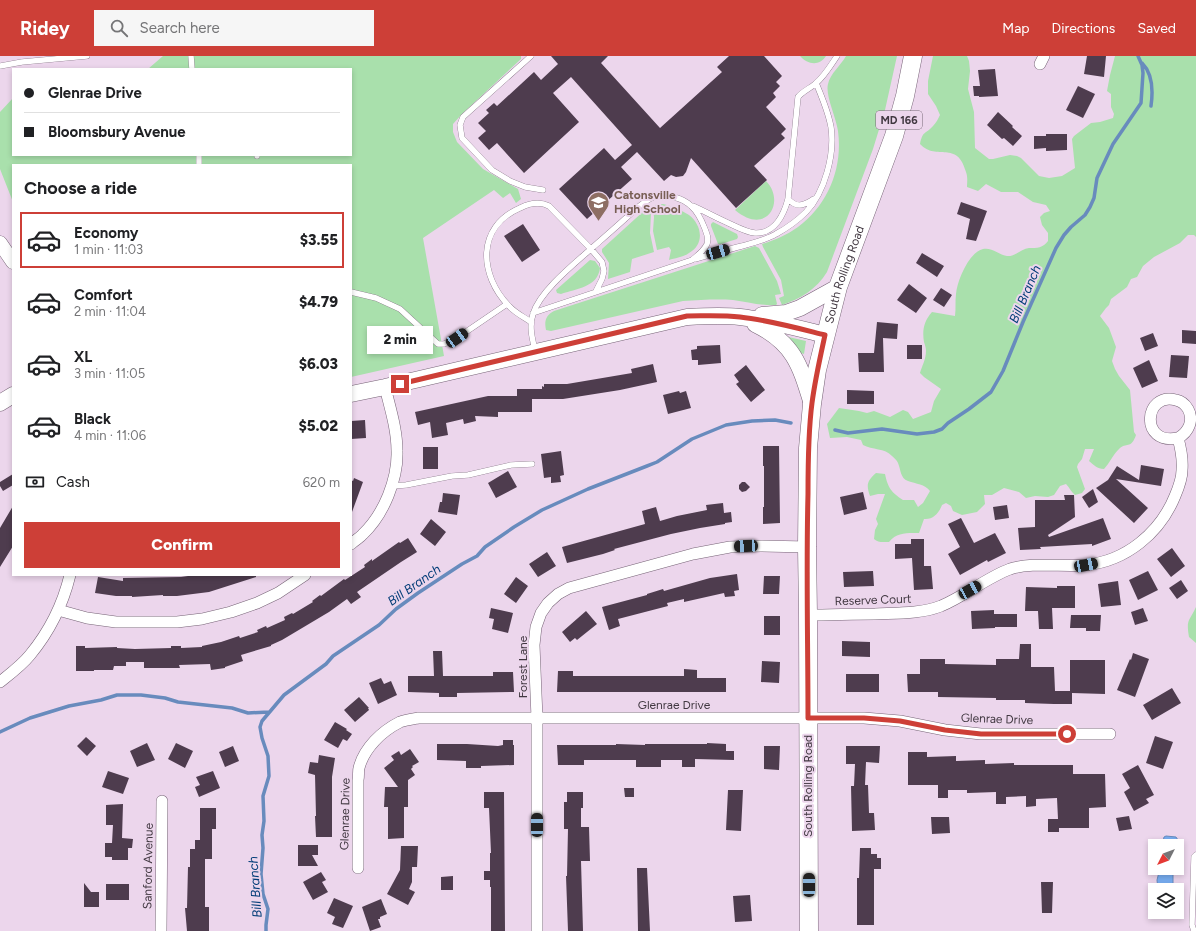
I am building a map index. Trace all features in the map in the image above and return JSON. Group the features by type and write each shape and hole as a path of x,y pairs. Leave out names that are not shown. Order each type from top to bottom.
{"main road":[{"name":"South Rolling Road","path":"809,931 807,547 808,448 812,404 817,370 838,287 894,136 905,96 913,56"},
{"path":"741,317 786,313 800,308 838,287"},
{"path":"352,394 687,316 717,315 741,317 825,335"},
{"path":"741,317 768,330 790,351 802,373 812,404"},
{"path":"0,404 12,397"}],"street":[{"path":"0,243 12,261"},
{"path":"352,543 364,534 378,516 389,495 395,475 397,451 394,424 386,387"},
{"name":"Reserve Court","path":"808,615 902,613 922,611 940,606 1011,569 1024,566 1086,565 1106,561 1127,552 1144,540 1158,526 1170,508 1178,490 1182,472 1183,456 1178,438"},
{"name":"Forest Lane","path":"537,931 537,718 534,644 536,627 548,602 569,588 693,554 730,547 807,547"},
{"path":"0,682 29,656 44,638 58,610 67,588 70,576"},
{"path":"58,610 87,618 116,622 177,622 202,619 231,612 257,603 278,593 304,576"},
{"name":"Glenrae Drive","path":"358,868 359,768 365,754 376,740 387,729 401,721 418,718 864,718 900,721 945,730 981,734 1110,734"},
{"name":"Sanford Avenue","path":"161,931 162,801"}],"lane":[{"path":"0,66 22,62 83,56"},
{"path":"191,56 192,68"},
{"path":"531,56 463,117 460,125 462,138 492,170 510,181 525,187 543,190"},
{"path":"535,352 531,332 531,322 533,313 541,298 550,287 591,249 648,199 656,196 677,198 743,229 756,233 765,231 779,221 785,210 788,198 798,97 802,91 816,83 831,66 837,56"},
{"path":"533,313 692,260 758,242 775,235 793,224 806,212 816,198 825,180 830,160 832,142 831,127 824,100 816,83"},
{"path":"788,198 792,203 797,205 804,204 816,198"},
{"path":"531,322 516,313 499,295 490,276 487,263 486,249 500,220 521,207 542,203 549,206 591,249 602,262 604,271 596,291"},
{"path":"691,205 704,224 708,243 703,251 692,260"},
{"path":"352,292 376,298 400,309 438,344 444,344 457,338 507,304"},
{"path":"392,486 406,485 452,476 468,476 510,464 532,464"},
{"path":"1194,931 1192,925 1194,857 1196,855"}],"green space":[{"path":"163,56 521,56 521,59 453,124 453,132 457,142 483,169 518,189 521,199 516,203 510,193 503,198 494,190 423,238 444,356 352,377 352,164 12,164 12,199 0,169 0,112 12,99 12,156 352,156 352,68 149,68"},
{"path":"800,56 826,56 820,62 813,63 806,61"},
{"path":"846,56 897,56 885,110 873,149 827,272 808,293 782,305 779,298 784,296 781,280 762,244 790,232 809,218 818,208 831,185 838,159 839,145 837,125 827,89 829,80"},
{"path":"933,56 967,56 970,71 968,89 974,112 975,148 989,159 1010,155 1017,156 1021,158 1039,176 1049,178 1062,176 1075,168 1072,139 1074,136 1091,123 1113,118 1114,114 1111,107 1111,94 1107,91 1115,56 1196,56 1196,237 1194,235 1188,235 1180,243 1154,257 1143,266 1137,277 1131,279 1127,287 1111,299 1109,305 1100,316 1109,328 1116,347 1112,361 1115,369 1130,390 1134,432 1136,435 1131,444 1123,446 1118,450 1104,469 1097,468 1089,461 1094,449 1085,449 1082,459 1077,467 1085,489 1082,493 1075,495 1066,484 1060,486 1054,495 1048,497 1035,496 1026,498 1019,492 1004,488 992,495 984,495 985,504 977,512 962,515 953,511 951,506 946,503 942,505 933,517 924,519 919,533 902,534 895,536 889,542 881,542 874,539 875,530 878,524 876,519 885,494 870,496 868,483 873,476 876,473 885,474 887,483 896,495 903,500 914,500 918,507 923,503 930,491 923,486 905,480 902,476 897,461 889,453 863,445 861,440 847,437 830,438 827,424 839,408 867,413 874,411 890,417 903,410 908,412 913,419 931,412 934,401 941,389 920,373 926,354 923,338 925,322 929,315 932,312 955,316 957,288 961,275 973,255 978,251 989,249 1010,256 1029,248 1037,248 1048,241 1048,233 1042,225 1040,217 1044,213 1050,211 1046,205 1033,202 1018,192 1001,192 986,184 978,191 967,187 967,174 962,162 957,156 952,153 926,149 920,144 923,135 934,125 940,115 928,94 928,81"},
{"path":"766,181 772,189 774,198 770,213 764,218 756,220 746,217 735,210"},
{"path":"663,204 676,208 689,215 697,224 700,234 698,245 685,256 669,260 671,250 669,247 657,250 653,231 653,209 655,205"},
{"path":"648,208 651,213 650,233 654,252 632,259 630,272 608,279 609,263 602,252 602,249"},
{"path":"713,222 737,234 737,239 718,244 711,226"},
{"path":"755,246 759,248 777,281 781,294 775,295 776,305 733,300 683,301 551,331 546,330 546,319 549,314 554,311"},
{"path":"590,260 595,261 600,268 595,279 591,283 579,289 561,294 557,293 556,290"},
{"path":"784,336 806,341 804,354 801,353"},
{"path":"1196,607 1196,643 1189,637 1188,627 1189,621"}],"water":[{"path":"1164,837 1176,837 1177,839 1164,839"},
{"path":"1158,875 1173,875 1173,883 1157,883"}],"building":[{"name":"Catonsville High School","path":"551,56 608,56 601,63 660,128 722,72 717,67 729,56 764,56 782,76 776,82 780,86 773,93 776,97 766,107 786,129 781,134 785,138 754,166 767,180 736,208 691,158 683,176 676,177 671,175 664,181 637,152 621,167 632,179 587,219 559,189 604,148 615,160 632,145 571,77 553,93 579,122 524,173 497,143 489,150 478,138 486,131 478,123 489,113 486,110 494,103 497,106 534,72 541,80 558,64"},
{"path":"1087,56 1106,56 1104,77 1084,74"},
{"path":"995,69 998,96 974,96 973,86 980,86 978,70"},
{"path":"1078,86 1095,94 1083,118 1066,110"},
{"path":"998,112 1022,136 1013,146 1004,138 1002,139 987,125"},
{"path":"1046,134 1067,134 1067,150 1046,151 1046,148 1034,149 1034,136 1046,136"},
{"path":"961,202 987,211 976,241 966,239 970,219 957,214"},
{"path":"523,224 540,250 522,262 504,236"},
{"path":"922,253 944,266 937,277 916,263"},
{"path":"909,284 927,298 916,313 897,300"},
{"path":"941,288 952,295 944,307 933,300"},
{"path":"877,322 898,324 897,339 883,338 884,372 859,372 858,353 874,353"},
{"path":"1182,330 1196,331 1196,344 1182,343"},
{"path":"1153,333 1158,346 1145,351 1140,338"},
{"path":"720,345 721,363 698,365 698,360 692,360 691,350 697,349 697,346"},
{"path":"907,345 922,345 922,359 907,359"},
{"path":"1171,355 1189,356 1187,378 1169,377"},
{"path":"1149,360 1158,381 1142,388 1133,368"},
{"path":"653,364 657,382 620,390 563,399 532,399 532,412 498,412 498,417 475,416 476,421 464,424 463,419 446,423 448,435 432,438 430,422 418,425 415,412 488,396 517,396 517,389 542,389 544,384 567,384 632,373 631,369"},
{"path":"746,365 765,390 751,402 736,384 739,382 734,375"},
{"path":"847,390 874,391 874,404 847,404"},
{"path":"679,391 680,393 686,391 691,408 668,414 663,395"},
{"path":"365,420 366,438 352,439 352,421"},
{"path":"763,446 779,446 780,523 763,524"},
{"path":"423,447 438,447 438,469 423,469"},
{"path":"561,451 564,475 560,476 561,482 551,483 551,477 544,478 541,454"},
{"path":"1141,465 1164,469 1161,486 1116,479 1148,508 1134,523 1096,488 1108,480 1117,466 1139,480"},
{"path":"508,471 517,487 496,498 488,483"},
{"path":"12,475 12,486 3,491 0,486 0,482"},
{"path":"354,478 363,482 352,512 352,480"},
{"path":"742,482 745,482 750,487 746,491 742,492 739,489 739,485"},
{"path":"1093,489 1098,502 1089,508 1082,497"},
{"path":"863,492 867,509 844,515 840,497"},
{"path":"443,493 460,495 457,515 438,512 440,502 442,502"},
{"path":"1064,495 1074,495 1075,517 1048,535 1049,537 1103,518 1111,539 1092,546 1092,544 1040,547 1041,549 1020,550 1018,528 1035,527 1035,500 1065,500"},
{"path":"723,503 724,513 731,512 732,522 671,534 567,563 562,547 645,524 642,511 656,507 660,521 707,510 706,505"},
{"path":"1007,505 1009,518 995,520 993,507"},
{"path":"12,508 12,548 0,567 0,528"},
{"path":"961,518 974,543 995,533 1006,553 988,562 987,560 960,575 948,554 960,547 948,524"},
{"path":"431,519 446,532 435,546 420,534"},
{"path":"408,538 417,552 357,592 361,597 351,604 347,599 329,612 271,646 241,655 243,661 225,668 211,670 210,664 179,665 180,668 144,668 144,662 126,662 126,666 114,666 113,670 76,671 76,646 85,646 85,648 117,647 135,649 171,648 171,646 181,646 181,648 202,647 258,632 257,630 266,626 267,628 285,620 284,617 292,613 293,614 313,602 312,601 320,595 321,596 344,579 345,580 352,576 365,567 364,565 372,559 372,561 399,542 400,543"},
{"path":"911,539 924,539 924,566 931,566 933,589 914,590 912,558 895,559 895,544 911,544"},
{"path":"1172,548 1185,566 1171,577 1157,559"},
{"path":"547,552 556,566 538,577 529,564"},
{"path":"873,571 874,586 844,587 843,572"},
{"path":"1148,571 1158,590 1138,600 1129,580"},
{"path":"737,574 739,590 734,591 735,596 725,597 724,593 684,602 684,599 667,603 668,606 618,619 620,626 609,630 602,607 647,595 663,589 664,591 710,578"},
{"path":"256,576 209,592 177,596 163,595 132,597 95,593 98,577 123,581 123,578"},
{"path":"764,576 780,576 779,594 763,594"},
{"path":"516,577 528,586 516,603 504,594"},
{"path":"1181,580 1188,591 1177,599 1169,588"},
{"path":"1118,581 1121,605 1101,607 1098,584"},
{"path":"1057,586 1075,586 1075,608 1052,608 1053,629 1039,629 1038,611 1025,611 1026,587 1057,588"},
{"path":"491,608 513,613 508,633 492,629 494,619 489,618"},
{"path":"1143,608 1148,621 1135,625 1131,612"},
{"path":"994,610 994,614 1017,614 1017,627 972,629 971,611"},
{"path":"586,611 597,624 577,640 575,638 570,642 562,632"},
{"path":"1071,615 1101,615 1100,631 1086,631 1086,628 1070,628"},
{"path":"764,616 780,616 780,635 764,635"},
{"path":"842,641 870,642 870,657 842,656"},
{"path":"1020,644 1031,644 1031,667 1054,667 1055,691 1070,691 1070,660 1105,660 1105,694 1072,693 1072,704 1054,704 1025,703 1025,700 996,700 996,698 938,697 938,692 908,692 907,674 920,674 920,659 945,659 945,664 996,665 996,659 1019,659"},
{"path":"433,651 442,651 443,676 493,676 493,672 513,672 514,692 457,693 457,697 439,697 439,693 408,692 408,676 434,676"},
{"path":"1133,653 1149,659 1135,697 1117,690"},
{"path":"762,661 780,662 779,683 761,682"},
{"path":"684,669 697,670 697,678 726,678 726,692 557,692 558,671 573,671 573,676 684,676"},
{"path":"846,674 879,674 879,692 846,692"},
{"path":"381,678 384,684 391,681 397,695 378,704 369,683"},
{"path":"1172,688 1181,703 1152,720 1143,705"},
{"path":"359,697 369,708 369,710 355,722 344,710"},
{"path":"335,722 347,729 346,730 352,734 347,741 343,739 338,748 324,740"},
{"path":"1155,736 1173,742 1163,769 1146,763"},
{"path":"86,737 96,746 87,756 77,746"},
{"path":"503,740 513,740 514,765 466,768 466,761 437,760 437,744 498,746 503,745"},
{"path":"147,743 155,760 137,767 130,751"},
{"path":"176,743 193,751 185,768 168,759"},
{"path":"726,744 726,751 734,751 734,760 695,759 695,767 682,767 682,760 661,760 661,767 636,767 636,760 584,760 584,765 558,765 557,745"},
{"path":"233,746 239,761 225,767 219,752"},
{"path":"764,746 780,746 779,770 764,769"},
{"path":"846,746 880,746 879,763 866,762 865,785 868,785 869,813 874,813 875,830 852,831 851,786 854,786 855,764 846,764"},
{"path":"410,749 419,762 412,766 413,767 411,769 415,775 408,780 408,807 404,807 404,838 388,839 388,807 384,807 385,787 398,787 384,768 394,760 391,756 399,751 401,755"},
{"path":"908,752 927,752 927,757 956,756 956,761 985,760 985,764 1014,763 1014,765 1073,765 1073,774 1105,774 1106,807 1089,808 1089,828 1059,828 1059,832 1048,832 1048,819 1058,819 1057,798 1036,799 1036,806 1026,807 1026,796 1006,797 1006,804 996,804 996,792 967,793 967,790 948,790 948,798 938,798 938,785 908,785"},
{"path":"319,755 335,758 332,777 332,837 316,837 315,775 308,773 310,762 318,763"},
{"path":"1138,765 1154,795 1146,799 1149,803 1134,811 1124,792 1130,788 1122,774"},
{"path":"108,771 129,778 123,794 102,787"},
{"path":"213,771 220,788 199,797 195,787 200,785 196,777"},
{"path":"624,788 634,788 634,797 625,797"},
{"path":"728,790 743,790 741,831 726,830"},
{"path":"484,792 504,792 505,931 491,931 491,887 490,880 484,880 484,871 490,871 491,853 489,808 484,808"},
{"path":"567,792 583,792 581,827 589,827 590,861 581,861 583,931 568,931 566,876 568,829 564,829 564,802 567,802"},
{"path":"123,804 122,838 133,839 132,848 128,848 128,860 112,860 112,857 105,857 105,843 112,843 113,825 106,825 106,805"},
{"path":"200,808 216,808 216,829 212,829 212,859 205,859 205,907 209,907 209,931 187,931 185,908 187,908 188,867 190,867 190,849 195,849 195,840 200,840"},
{"path":"1129,816 1132,829 1119,831 1116,818"},
{"path":"931,817 949,817 950,833 932,834"},
{"path":"298,845 318,845 318,855 312,855 318,866 298,866"},
{"path":"401,846 418,846 417,867 412,867 412,882 409,889 415,892 408,905 387,894 400,870"},
{"path":"860,848 871,848 871,854 877,854 877,858 881,858 881,869 874,869 874,925 857,925 857,878 859,878"},
{"path":"637,868 647,868 650,931 638,931"},
{"path":"321,872 326,880 322,882 328,892 313,900 303,882"},
{"path":"453,876 453,890 441,890 441,877"},
{"path":"1041,882 1053,882 1052,913 1042,913"},
{"path":"84,883 91,892 99,892 99,907 84,907"},
{"path":"106,884 129,884 129,900 106,900"},
{"path":"750,895 752,921 735,922 733,896"},
{"path":"334,898 353,906 343,928 332,924 335,917 327,913"},
{"path":"381,899 387,914 378,919 381,927 370,931 362,907"}],"waterway":[{"name":"Bill Branch","path":"835,430 848,433 882,429 917,434 934,432 942,429 991,392 1003,371 1056,248 1064,235 1085,215 1090,207 1094,198 1097,178 1113,144 1141,103 1143,73 1142,65 1138,56"},
{"path":"1142,63 1146,67 1150,78 1152,89 1151,106"},
{"name":"Bill Branch","path":"266,931 268,909 263,894 261,874 263,848 262,835 264,821 263,796 269,776 268,756 260,727 262,721 284,695 326,664 333,656 379,625 396,609 418,593 477,556 485,547 542,510 588,489 657,462 692,439 726,425 752,421 775,420 791,423"},
{"path":"0,732 30,718 69,706 101,700 117,695 141,695 165,698 178,702 232,708 248,713 269,712"}],"place":[{"name":"Catonsville High School","path":"598,222"}],"route":[{"path":"400,384 687,316 717,315 741,317 825,335 817,370 808,448 808,718 864,718 900,721 945,730 981,734 1067,734"}]}
